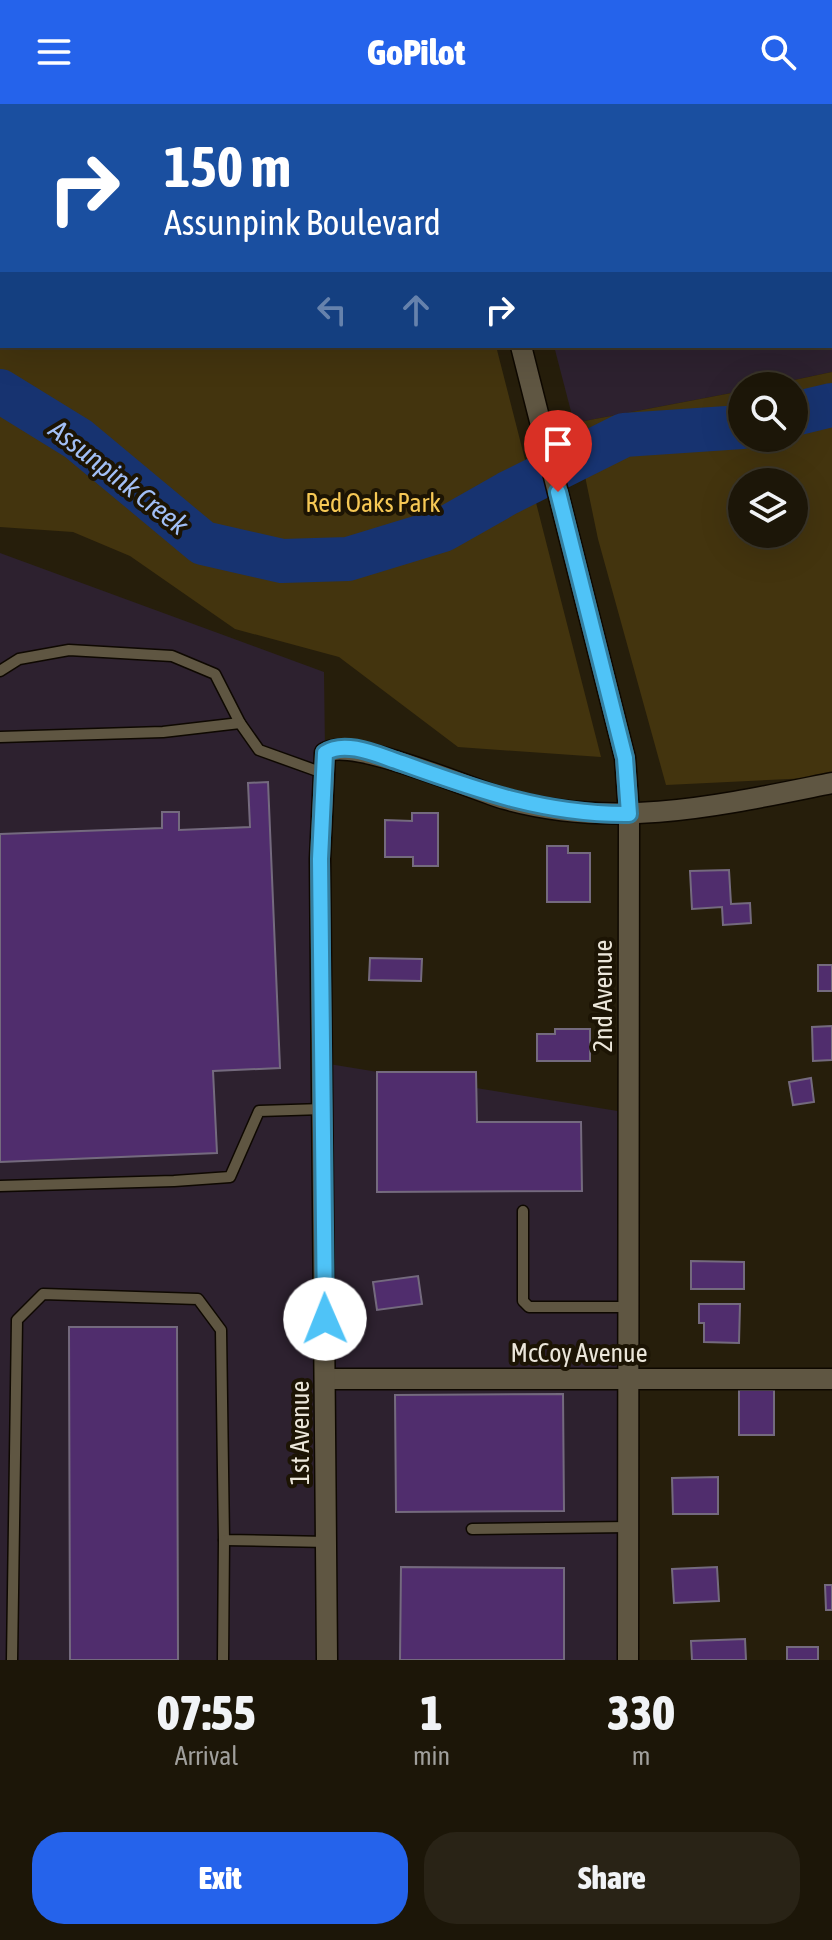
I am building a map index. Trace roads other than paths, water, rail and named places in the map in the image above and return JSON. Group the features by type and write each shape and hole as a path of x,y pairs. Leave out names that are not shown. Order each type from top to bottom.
{"street":[{"name":"2nd Avenue","path":"522,348 625,758 629,814 628,1660"},
{"path":"323,773 325,753 332,748 351,748 506,799 589,815 700,809 832,783"},
{"name":"1st Avenue","path":"323,773 320,859 327,1660"},
{"name":"McCoy Avenue","path":"326,1379 832,1379"}],"lane":[{"path":"0,671 19,659 69,650 172,656 215,674 240,723 259,750 323,773"},
{"path":"0,737 163,732 240,723"},
{"path":"0,1186 230,1177 259,1111 323,1109"},
{"path":"523,1211 523,1301 529,1307 629,1307"},
{"path":"12,1660 17,1320 43,1294 198,1299 221,1330 223,1660"},
{"path":"472,1529 629,1527"},
{"path":"224,1540 327,1542"}],"waterway":[{"name":"Assunpink Creek","path":"0,391 78,439 203,543 282,561 348,559 443,530 508,493 624,435 728,428"},
{"name":"Assunpink Creek","path":"808,411 832,405"}],"park label":[{"name":"Red Oaks Park","path":"373,503"}]}
